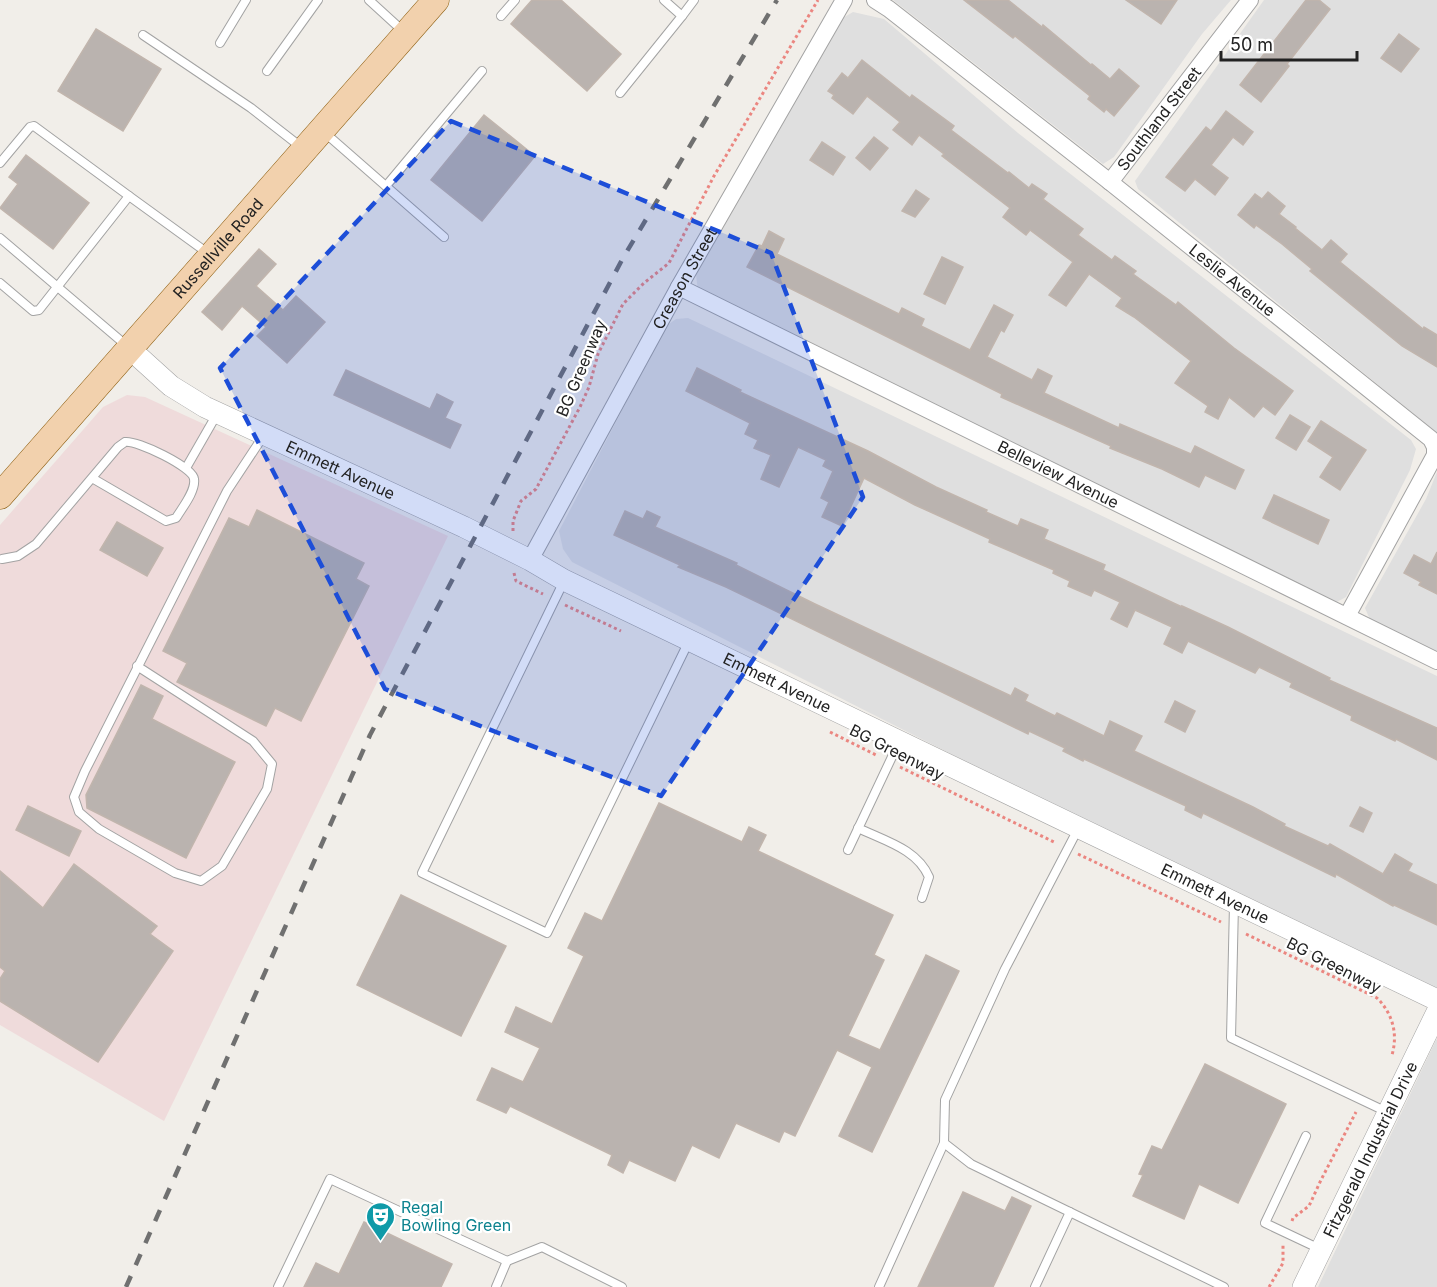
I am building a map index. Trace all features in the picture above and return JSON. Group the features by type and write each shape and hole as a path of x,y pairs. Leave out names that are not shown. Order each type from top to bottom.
{"main road":[{"name":"Russellville Road","path":"0,496 436,0"}],"street":[{"name":"Creason Street","path":"521,556 844,0"},
{"name":"Leslie Avenue","path":"875,0 1110,182 1431,439 1435,447 1435,455 1347,616"},
{"name":"Southland Street","path":"1110,182 1250,0"},
{"name":"Belleview Avenue","path":"679,287 1437,661"},
{"name":"Emmett Avenue","path":"129,348 171,386 218,413 521,556 564,580 1437,1000"},
{"name":"Fitzgerald Industrial Drive","path":"1303,1287 1437,1012"}],"lane":[{"path":"220,43 246,0"},
{"path":"267,71 318,0"},
{"path":"369,0 406,34"},
{"path":"501,16 515,0"},
{"path":"664,0 682,16"},
{"path":"620,93 694,0"},
{"path":"143,35 252,108 304,150"},
{"path":"386,186 482,70"},
{"path":"0,163 30,127 34,126 212,255"},
{"path":"322,129 444,237"},
{"path":"0,283 33,311 39,310 129,196"},
{"path":"0,238 129,348"},
{"path":"186,468 218,413"},
{"path":"137,666 253,741 272,764 267,789 222,866 201,881 175,873 99,829 79,812 74,797 137,666 227,491 265,435"},
{"path":"1,559 18,556 36,544 118,447 130,441 186,468 194,476 193,487 176,518 172,521 160,519 92,478"},
{"path":"564,580 422,873 547,933 689,639"},
{"path":"848,850 899,742"},
{"path":"858,828 913,854 924,865 929,877 922,898"},
{"path":"879,1287 944,1143 945,1100 1005,969 1078,829"},
{"path":"1234,903 1231,1038 1387,1112"},
{"path":"1306,1136 1265,1223 1320,1249"},
{"path":"944,1143 971,1164 1209,1284 1224,1287"},
{"path":"278,1287 330,1179 507,1262 542,1247 622,1287"},
{"path":"1035,1287 1070,1212"},
{"path":"500,1286 507,1262"}],"path":[{"name":"BG Greenway","path":"630,635 516,581 512,569 521,556 513,521 521,501 536,489 580,407 589,387 598,354 623,304 644,282 669,262 714,176 818,0"},
{"name":"BG Greenway","path":"827,730 1377,998 1387,1008 1393,1024 1396,1042 1392,1058"},
{"path":"1269,1287 1283,1263 1283,1245 1293,1218 1309,1206 1355,1113 1368,1103"}],"highlighted area":[{"path":"451,121 771,253 863,497 661,796 385,689 220,368"}],"shaded area":[{"path":"893,0 1231,0 1202,34 1114,157 1103,164"},
{"path":"1264,0 1437,0 1437,433 1138,189 1135,181"},
{"path":"853,12 884,19 1018,133 1411,440 1416,449 1410,470 1346,597 1333,604 698,292 696,274 841,19"},
{"path":"688,318 1437,676 1437,991 1028,793 572,562 563,549 559,531 666,326 676,319"},
{"path":"127,395 145,397 448,536 164,1121 0,1025 0,525 103,407"},
{"path":"1437,472 1437,654 1371,622 1365,608 1426,499"},
{"path":"1436,1040 1437,1287 1318,1287"}],"building":[{"path":"532,0 561,0 621,54 587,91 511,24"},
{"path":"964,0 1008,0 1110,79 1119,69 1139,86 1114,116 1106,109 1104,112 1088,99 1090,96 1015,36 1013,38"},
{"path":"1126,0 1177,0 1161,24"},
{"path":"1306,0 1319,0 1330,9 1261,102 1240,85"},
{"path":"96,29 161,69 123,131 58,91"},
{"path":"1399,34 1419,49 1401,72 1381,58"},
{"path":"862,60 910,98 912,95 954,126 951,130 1008,173 1029,188 1032,184 1047,194 1043,199 1083,229 1078,235 1112,260 1115,256 1136,271 1133,274 1176,305 1178,302 1234,348 1293,391 1275,415 1263,406 1254,417 1229,397 1218,419 1205,412 1208,406 1175,383 1191,361 1116,306 1122,298 1089,274 1066,306 1049,295 1073,262 1030,230 1026,235 1003,217 1010,208 942,156 944,154 919,135 912,145 893,130 900,122 867,96 853,114 832,98 834,95 828,91 842,73 848,78"},
{"path":"1226,111 1253,132 1243,145 1233,137 1211,165 1228,178 1215,195 1195,179 1185,191 1166,177 1206,127 1211,131"},
{"path":"484,115 535,156 482,221 431,180"},
{"path":"874,137 888,148 870,170 856,158"},
{"path":"822,142 845,157 833,175 810,160"},
{"path":"26,155 89,203 53,249 0,208 18,184 9,177"},
{"path":"916,190 929,199 915,217 902,211"},
{"path":"1268,192 1285,206 1279,214 1295,228 1322,250 1331,240 1347,254 1340,262 1423,329 1424,327 1437,335 1437,367 1402,346 1310,271 1312,269 1282,244 1256,225 1254,228 1238,215 1255,194 1262,199"},
{"path":"769,231 784,239 777,254 899,314 902,308 924,319 921,326 970,350 994,305 1013,315 1004,332 1001,330 987,357 1032,380 1038,369 1052,376 1044,393 1119,428 1120,424 1191,454 1195,446 1244,470 1235,489 1205,475 1199,487 1110,448 1111,446 1001,397 1002,394 747,267 759,245 762,246"},
{"path":"259,249 276,264 256,286 283,310 296,296 325,322 287,363 257,336 266,327 242,306 222,330 202,312"},
{"path":"942,257 963,267 945,304 924,294"},
{"path":"697,368 741,390 740,392 868,451 936,487 987,510 986,512 1018,526 1021,519 1048,530 1044,539 1105,565 1103,570 1228,627 1330,678 1329,680 1437,728 1437,760 1351,720 1352,716 1290,687 1292,683 1259,667 1255,673 1188,641 1182,653 1164,644 1172,627 1135,610 1127,627 1111,619 1120,602 1094,590 1091,596 1068,586 1070,581 1053,573 1054,570 989,542 990,539 915,505 864,478 842,526 822,517 829,502 821,498 833,471 823,466 826,460 798,447 779,487 761,479 771,455 754,448 758,440 745,434 750,423 686,391"},
{"path":"346,370 430,409 437,394 453,402 445,418 461,425 450,448 334,395"},
{"path":"1290,415 1310,427 1296,450 1276,438"},
{"path":"1321,421 1366,450 1340,490 1320,477 1333,457 1308,441"},
{"path":"1274,495 1329,520 1318,544 1263,518"},
{"path":"257,510 364,563 356,579 369,586 301,721 275,708 266,726 177,682 187,663 163,651 229,518 249,527"},
{"path":"625,511 643,519 647,511 660,517 655,527 737,563 736,565 815,604 1011,696 1015,688 1028,695 1025,701 1055,716 1057,713 1104,736 1110,721 1142,736 1134,751 1253,807 1285,824 1284,826 1328,846 1330,844 1383,874 1395,854 1412,864 1408,871 1437,885 1437,925 1393,906 1336,874 1335,877 1203,813 1201,818 1185,810 1186,806 1084,759 1083,761 1063,751 1065,748 1029,731 1028,734 614,535"},
{"path":"117,522 163,548 147,576 100,550"},
{"path":"1437,552 1437,594 1419,585 1421,582 1404,573 1414,555 1431,564"},
{"path":"141,685 163,696 152,719 235,762 186,858 87,808 86,795"},
{"path":"1175,701 1195,711 1185,732 1165,722"},
{"path":"659,803 742,842 749,827 766,835 758,851 893,915 874,955 884,960 848,1036 880,1050 926,955 959,971 872,1152 839,1136 872,1067 837,1050 795,1136 784,1131 779,1142 736,1123 719,1158 692,1145 675,1181 629,1160 623,1173 608,1165 612,1155 510,1106 506,1113 477,1100 492,1068 523,1082 540,1048 505,1032 516,1007 552,1024 584,956 568,948 585,913 602,921"},
{"path":"28,806 81,831 69,856 16,830"},
{"path":"1360,807 1372,813 1363,832 1350,826"},
{"path":"74,864 157,926 150,934 173,951 98,1062 0,1001 0,979 5,971 0,967 0,871 43,908"},
{"path":"401,895 506,946 461,1036 357,985"},
{"path":"1205,1064 1286,1104 1238,1203 1199,1184 1184,1219 1133,1196 1143,1175 1139,1174 1152,1146 1162,1150"},
{"path":"963,1192 1005,1211 1012,1197 1031,1206 993,1287 918,1287"},
{"name":"Regal Bowling Green","path":"364,1222 452,1264 441,1287 304,1287 316,1263 339,1274"}],"railway":[{"path":"126,1287 370,735 623,258 777,0"}],"place":[{"name":"Regal Bowling Green","path":"380,1242"}]}
